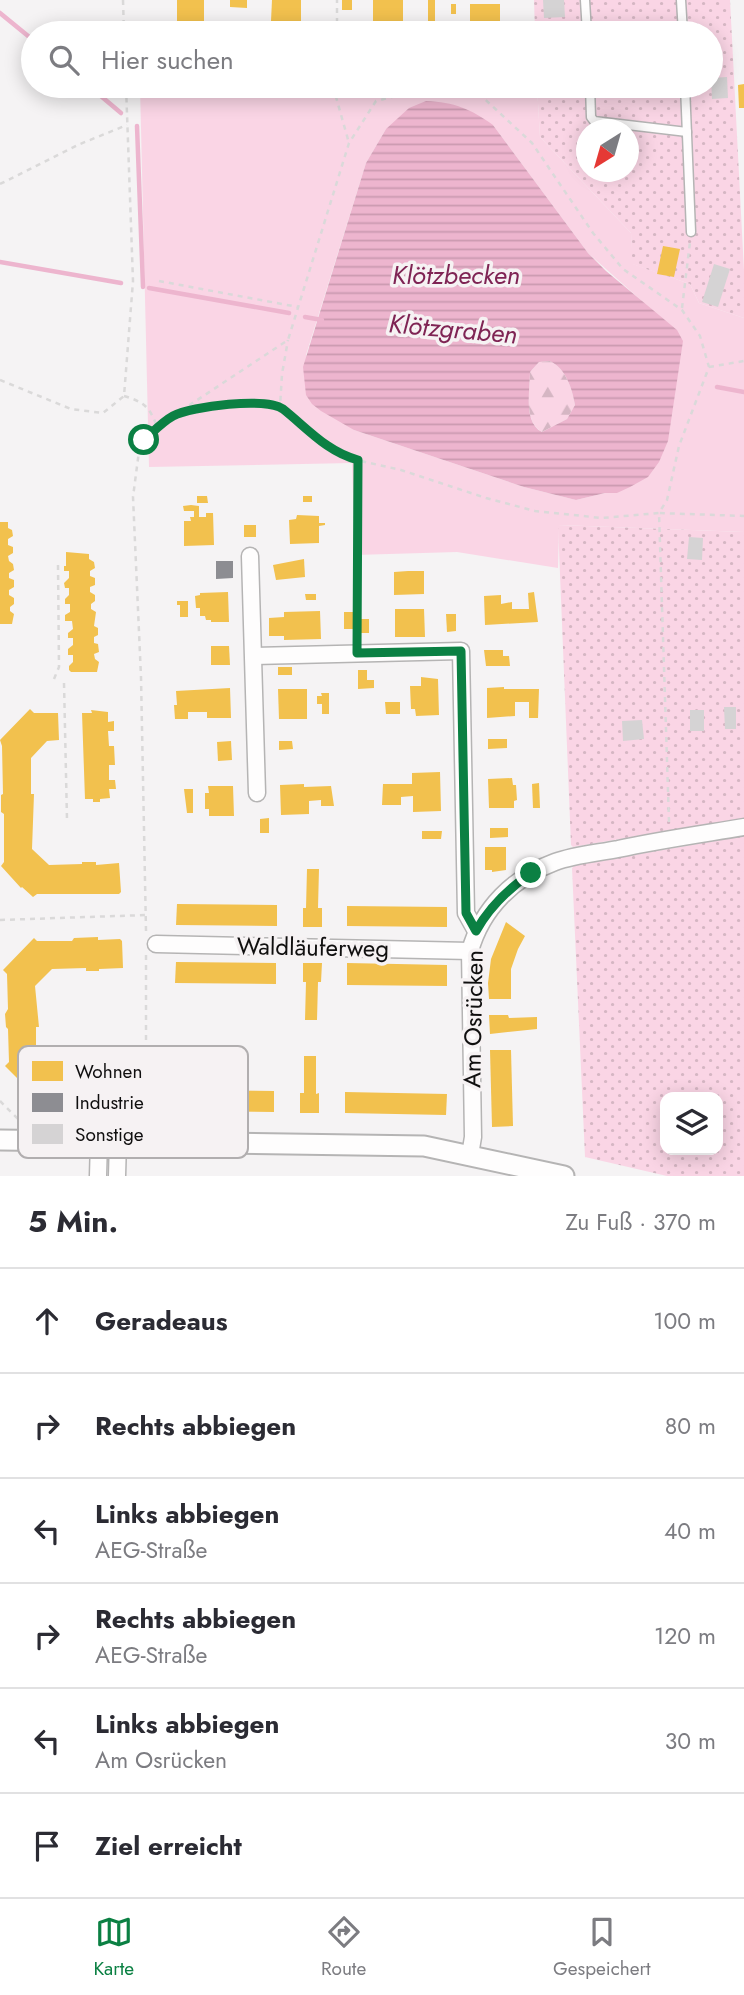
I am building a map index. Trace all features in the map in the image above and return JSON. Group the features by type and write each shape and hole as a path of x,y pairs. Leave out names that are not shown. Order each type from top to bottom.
{"street":[{"path":"250,556 257,793"},
{"path":"254,656 461,651 466,913 476,931"},
{"name":"Am Osrücken","path":"470,1155 473,1137 470,951 476,931 494,904 531,873 557,861 744,827"},
{"name":"Waldläuferweg","path":"149,940 470,951"},
{"path":"0,1140 18,1140"},
{"path":"248,1143 425,1146 564,1176"},
{"path":"98,1176 103,1158"},
{"path":"112,1158 117,1176"}],"lane":[{"path":"585,0 586,21"},
{"path":"681,0 682,21"},
{"path":"591,98 594,121 687,132"},
{"path":"686,98 691,232"}],"path":[{"path":"123,0 124,21"},
{"path":"337,0 337,21"},
{"path":"0,380 71,409 103,413 124,396 133,281 127,98"},
{"path":"337,98 349,143"},
{"path":"280,407 288,340 349,143 376,101 388,98"},
{"path":"484,98 532,143 593,233 623,269 682,310 700,336 709,367 679,446 667,500 659,513 670,840"},
{"path":"0,184 80,144 128,124"},
{"path":"682,310 691,232"},
{"path":"159,281 299,307"},
{"path":"147,1046 149,940 133,498 139,451 144,440 173,416 288,340"},
{"path":"709,367 744,361"},
{"path":"124,396 142,402 157,428"},
{"path":"173,416 198,407 235,403 280,407 315,438 358,460 401,470 534,511 602,518 659,513 744,516"},
{"path":"357,653 358,460"},
{"path":"54,679 60,667 58,565"},
{"path":"64,682 67,820"},
{"path":"0,920 146,915"},
{"path":"0,1101 18,1119"}],"green space":[{"path":"534,0 730,0 744,318 699,303 690,284 632,264 631,233 583,182 639,182 639,119 576,119 576,175 540,137 538,98 723,98 723,21 535,21"},
{"path":"140,98 538,98 540,137 576,175 576,182 583,182 631,233 633,264 690,284 699,303 744,318 744,532 559,525 558,568 457,552 355,555 352,463 149,467","holes":["493,125 588,253 670,326 680,353 674,397 617,493 576,500 524,487 354,430 306,355 366,163 386,129"]},
{"path":"550,361 556,364 567,380 575,405 567,419 542,432 532,421 530,413 530,372 539,362"},
{"path":"558,525 744,532 744,818 573,847 571,845"},
{"path":"744,836 744,1176 667,1176 585,1157 572,868 575,865"}],"water":[{"name":"Klötzbecken","path":"426,101 445,103 470,111 493,125 588,253 677,330 683,341 668,441 659,462 648,477 617,493 576,500 524,487 354,430 321,411 306,395 303,367 366,163 386,129 409,108","holes":["550,361 556,364 567,380 575,405 567,419 542,432 536,427 530,414 530,372 539,362"]}],"building: Wohnen":[{"path":"177,0 204,0 204,21 177,21"},
{"path":"230,0 247,0 247,8 230,7"},
{"path":"272,0 301,0 301,21 271,21"},
{"path":"342,0 352,0 352,10 342,10"},
{"path":"373,0 403,0 403,21 373,21"},
{"path":"428,0 435,0 435,21 428,21"},
{"path":"451,4 456,4 456,14 451,14"},
{"path":"470,4 500,4 500,21 470,21"},
{"path":"744,84 744,108 739,108 738,85"},
{"path":"663,246 680,249 674,277 657,274"},
{"path":"197,496 207,496 208,503 197,503"},
{"path":"303,496 312,496 312,502 303,502"},
{"path":"183,506 199,506 199,517 213,513 214,545 184,546 184,521 191,521 190,517 194,517 194,511 184,511"},
{"path":"297,515 319,516 319,523 325,523 319,526 319,543 290,544 289,520 296,519"},
{"path":"0,522 8,522 13,536 8,539 8,545 13,547 13,553 8,556 14,570 9,573 9,578 14,580 14,587 9,590 9,595 14,598 14,604 10,607 14,614 12,624 0,624"},
{"path":"244,525 256,525 256,537 244,537"},
{"path":"66,552 89,554 89,559 94,562 95,568 90,571 90,576 95,578 95,585 90,587 90,592 95,595 91,609 96,612 94,626 98,628 98,635 94,637 99,652 94,654 99,662 97,672 69,670 73,655 68,655 68,649 73,645 73,638 68,638 68,633 73,629 72,621 65,621 65,615 70,612 70,604 65,604 69,595 69,588 65,588 64,583 69,578 69,571 64,571"},
{"path":"304,559 305,577 276,580 273,565"},
{"path":"424,571 424,594 394,595 394,572"},
{"path":"228,592 229,622 211,622 206,620 205,616 200,616 195,596 200,593"},
{"path":"534,592 538,622 485,625 484,596 501,595 501,604 512,602 512,609 529,609 528,593"},
{"path":"305,594 316,594 316,600 306,600"},
{"path":"177,601 188,601 188,617 180,617 180,605 177,605"},
{"path":"395,609 424,609 425,637 395,637"},
{"path":"320,611 321,639 284,640 284,636 269,636 269,618 284,617 284,612"},
{"path":"344,612 354,612 354,629 344,629"},
{"path":"446,614 456,614 456,631 447,632"},
{"path":"361,619 369,619 369,633 361,633"},
{"path":"211,646 229,646 230,665 211,665"},
{"path":"484,650 503,650 503,656 509,656 510,666 486,666"},
{"path":"278,667 292,667 292,675 278,675"},
{"path":"358,670 367,670 367,680 374,680 374,688 358,689"},
{"path":"421,677 438,679 439,715 416,716 415,709 411,709 410,686 421,686"},
{"path":"230,688 231,718 207,718 207,712 188,712 188,719 175,719 176,691"},
{"path":"487,688 539,689 538,718 529,718 529,702 515,702 515,716 487,718"},
{"path":"278,689 307,689 307,719 279,719"},
{"path":"321,693 329,693 329,714 322,714 322,704 317,704 317,696 322,696"},
{"path":"385,702 400,702 400,714 386,714"},
{"path":"30,709 34,713 58,713 59,740 47,741 31,758 31,794 34,794 32,849 49,865 119,863 119,894 37,894 33,897 1,866 4,862 4,814 1,812 3,794 0,740"},
{"path":"91,710 108,712 108,722 114,721 114,731 108,731 109,746 114,746 115,765 109,765 109,780 115,780 116,789 109,789 110,798 100,799 100,802 85,799 82,713 92,713"},
{"path":"488,739 507,739 507,748 488,749"},
{"path":"231,741 232,760 218,761 217,742"},
{"path":"279,741 292,741 293,749 279,750"},
{"path":"440,772 441,811 413,812 413,796 401,797 401,805 382,805 383,784 412,784 412,773"},
{"path":"512,778 513,785 516,785 517,800 514,801 514,808 489,808 488,779"},
{"path":"539,783 540,808 533,808 532,784"},
{"path":"304,784 304,787 331,786 334,806 321,806 321,800 309,801 309,814 281,815 280,785"},
{"path":"208,786 233,786 234,816 209,816 209,809 205,809"},
{"path":"184,789 193,789 193,813 187,813"},
{"path":"269,818 269,833 260,833 260,819"},
{"path":"490,828 508,828 508,837 490,838"},
{"path":"422,831 442,831 441,839 422,839"},
{"path":"485,847 506,847 506,870 485,870"},
{"path":"307,869 319,869 318,908 322,908 322,927 303,927"},
{"path":"177,904 277,905 277,926 176,925"},
{"path":"347,906 447,907 447,927 347,926"},
{"path":"506,922 525,936 511,969 511,999 489,999 491,959"},
{"path":"34,938 37,941 72,941 74,938 120,939 123,968 99,971 86,971 86,968 52,969 35,986 39,1027 36,1027 36,1046 18,1046 18,1079 5,1066 9,1062 5,1014 8,1009 7,974 3,970"},
{"path":"176,962 276,963 276,984 175,983"},
{"path":"303,963 322,963 321,982 318,982 317,1020 305,1020 306,982 303,982"},
{"path":"347,963 447,965 447,986 347,985"},
{"path":"489,1015 508,1015 509,1018 537,1017 537,1029 490,1034"},
{"path":"490,1050 511,1050 513,1126 492,1127"},
{"path":"304,1056 316,1056 319,1113 300,1113 300,1093 304,1093"},
{"path":"248,1091 274,1091 274,1112 248,1112"},
{"path":"345,1092 447,1094 446,1115 345,1113"}],"building: Industrie":[{"path":"216,561 233,561 233,578 216,579"}],"building: Sonstige":[{"path":"543,0 564,0 565,17 544,18"},
{"path":"723,77 727,77 728,98 712,99 723,98"},
{"path":"714,264 730,269 718,307 702,302"},
{"path":"689,537 703,538 702,560 687,559"},
{"path":"724,707 736,707 736,729 725,729"},
{"path":"690,710 704,710 704,731 690,731"},
{"path":"642,720 644,739 623,741 622,721"}],"waterway":[{"name":"Klötzgraben","path":"0,13 21,30"},
{"name":"Klötzgraben","path":"103,98 121,113"},
{"name":"Klötzgraben","path":"137,126 143,287"},
{"name":"Klötzgraben","path":"0,262 121,283"},
{"name":"Klötzgraben","path":"149,288 289,313"},
{"name":"Klötzgraben","path":"305,317 322,320"},
{"name":"Klötzgraben","path":"717,387 744,392"}],"route":[{"path":"144,440 173,416 198,407 235,403 280,407 315,438 358,460 357,653 461,651 466,913 476,931 494,904 531,873"}]}
